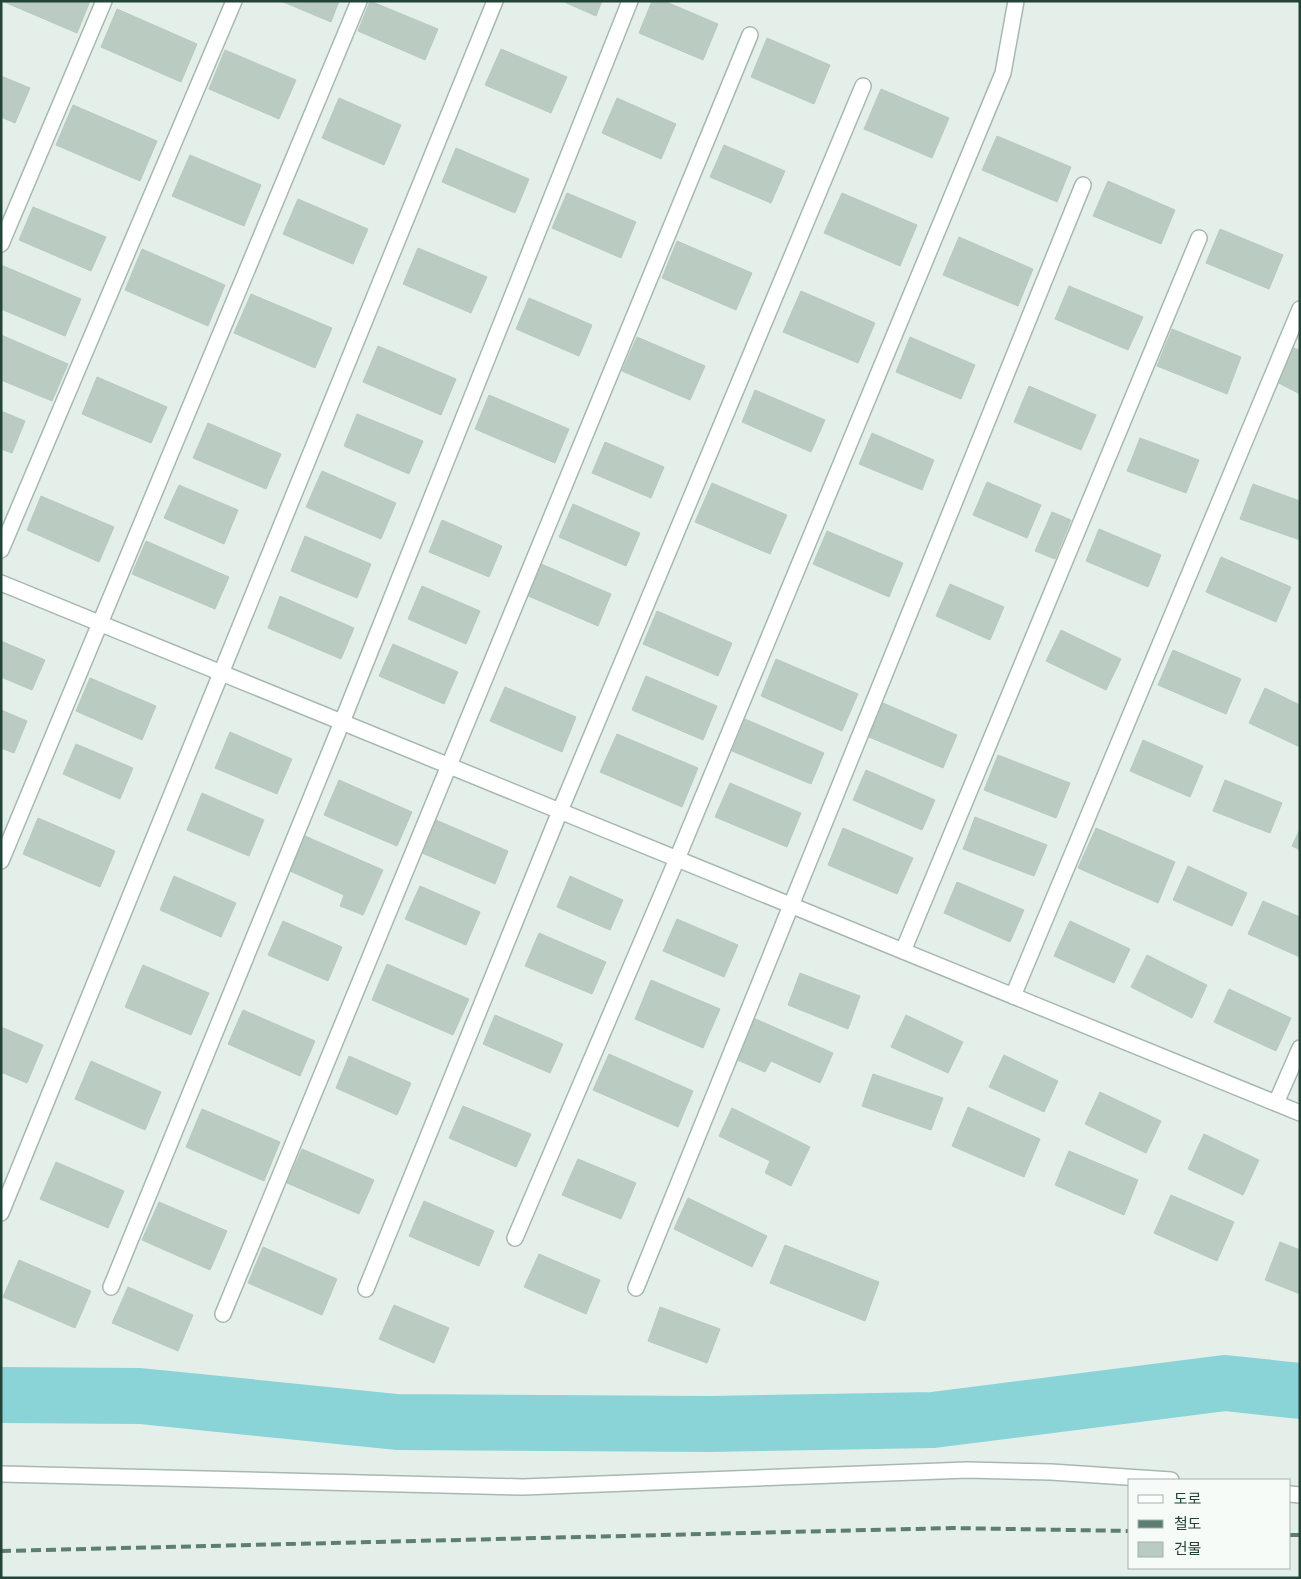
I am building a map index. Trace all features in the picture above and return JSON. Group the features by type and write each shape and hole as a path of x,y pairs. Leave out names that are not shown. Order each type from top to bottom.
{"street":[{"path":"1,244 104,1"},
{"path":"1,550 234,1"},
{"path":"1,861 359,1"},
{"path":"1,1213 495,1"},
{"path":"111,1287 342,722 630,1"},
{"path":"515,1238 677,859 1003,73 1016,1"},
{"path":"223,1314 750,35"},
{"path":"366,1289 560,811 862,86"},
{"path":"636,1288 1083,185"},
{"path":"903,951 1199,238"},
{"path":"1013,996 1300,309"},
{"path":"1,583 1300,1113"},
{"path":"1276,1103 1300,1048"},
{"path":"1,1474 523,1487 967,1470 1051,1472 1156,1479"}],"building":[{"path":"2,1 90,1 77,33"},
{"path":"281,1 339,1 331,22"},
{"path":"370,1 438,29 425,60 358,31"},
{"path":"562,1 602,1 596,16"},
{"path":"652,1 664,1 718,24 703,60 639,33"},
{"path":"117,9 197,44 181,82 101,47"},
{"path":"767,38 830,65 814,104 751,77"},
{"path":"501,49 567,77 551,113 485,85"},
{"path":"225,50 296,80 279,119 209,89"},
{"path":"1,76 30,88 15,123 1,117"},
{"path":"881,89 949,118 932,158 864,129"},
{"path":"339,98 401,125 384,165 322,138"},
{"path":"617,98 676,124 661,159 602,133"},
{"path":"73,105 157,141 140,181 56,145"},
{"path":"997,136 1071,167 1057,202 982,170"},
{"path":"724,145 785,171 771,203 710,177"},
{"path":"456,148 529,179 515,213 442,182"},
{"path":"190,155 261,185 244,226 172,196"},
{"path":"1108,181 1175,210 1161,244 1093,216"},
{"path":"567,193 636,222 621,258 552,228"},
{"path":"842,193 917,225 900,266 824,233"},
{"path":"298,199 368,229 353,264 283,234"},
{"path":"33,207 106,237 91,271 19,240"},
{"path":"1220,229 1283,255 1269,289 1206,263"},
{"path":"959,237 1033,269 1018,306 943,275"},
{"path":"677,241 752,273 736,310 662,278"},
{"path":"418,248 487,277 471,313 403,284"},
{"path":"142,249 225,285 208,326 125,290"},
{"path":"1,265 81,299 65,336 1,309"},
{"path":"1069,286 1143,317 1128,350 1055,319"},
{"path":"801,291 875,323 858,363 783,332"},
{"path":"251,294 332,328 315,368 234,333"},
{"path":"529,298 592,325 579,356 516,329"},
{"path":"1172,329 1241,357 1227,394 1157,366"},
{"path":"1,335 68,364 52,401 1,380"},
{"path":"637,337 705,366 690,400 622,371"},
{"path":"910,337 975,365 961,399 896,372"},
{"path":"378,346 456,379 441,415 363,382"},
{"path":"1290,346 1300,351 1300,394 1273,380"},
{"path":"97,377 167,407 151,443 82,414"},
{"path":"1029,386 1096,415 1081,450 1014,422"},
{"path":"755,390 825,420 811,452 742,422"},
{"path":"489,395 569,429 555,463 475,429"},
{"path":"1,411 25,421 12,453 1,449"},
{"path":"357,414 423,441 409,474 344,446"},
{"path":"208,423 281,454 266,489 193,458"},
{"path":"872,433 934,460 922,490 859,464"},
{"path":"1140,438 1199,460 1186,493 1127,471"},
{"path":"605,442 664,467 651,498 592,473"},
{"path":"322,471 396,503 381,539 306,507"},
{"path":"987,482 1041,505 1027,538 973,515"},
{"path":"712,483 787,515 770,554 695,522"},
{"path":"1253,484 1300,501 1300,540 1240,519"},
{"path":"179,485 238,510 224,544 164,518"},
{"path":"41,496 114,527 99,562 27,530"},
{"path":"573,504 640,533 626,566 559,537"},
{"path":"1052,512 1071,520 1055,559 1035,551"},
{"path":"442,520 502,546 489,577 429,552"},
{"path":"1099,529 1161,555 1148,587 1086,561"},
{"path":"827,531 903,563 889,597 813,564"},
{"path":"305,536 371,564 357,598 291,571"},
{"path":"146,541 229,577 215,609 132,574"},
{"path":"1221,557 1291,587 1276,622 1206,592"},
{"path":"539,563 611,594 598,626 526,595"},
{"path":"950,584 1004,607 990,640 936,616"},
{"path":"422,586 480,611 466,644 408,619"},
{"path":"280,596 354,628 341,659 268,628"},
{"path":"657,611 732,643 718,676 643,644"},
{"path":"1061,630 1121,659 1106,690 1046,661"},
{"path":"1,641 45,660 32,690 1,677"},
{"path":"393,644 458,672 444,704 379,676"},
{"path":"1173,650 1241,679 1226,714 1158,685"},
{"path":"776,659 858,694 842,731 761,696"},
{"path":"646,676 717,706 703,740 632,710"},
{"path":"90,678 156,706 142,740 76,711"},
{"path":"505,687 576,717 562,752 490,721"},
{"path":"1265,688 1300,705 1300,747 1249,723"},
{"path":"883,703 957,735 943,768 869,737"},
{"path":"1,710 27,721 14,753 1,748"},
{"path":"745,719 824,753 811,784 732,751"},
{"path":"230,732 292,759 277,794 215,768"},
{"path":"617,734 698,768 682,807 600,772"},
{"path":"1143,740 1203,766 1190,797 1130,771"},
{"path":"76,744 133,768 120,799 63,774"},
{"path":"998,755 1070,783 1056,818 984,790"},
{"path":"866,770 935,800 922,830 853,800"},
{"path":"339,780 412,812 397,846 324,815"},
{"path":"1225,780 1282,803 1270,833 1213,811"},
{"path":"730,783 801,813 787,847 715,817"},
{"path":"202,793 264,820 249,856 187,830"},
{"path":"975,817 1047,845 1034,876 963,849"},
{"path":"38,818 115,851 100,887 23,854"},
{"path":"436,820 508,851 495,884 422,853"},
{"path":"843,828 913,858 897,894 828,865"},
{"path":"1096,828 1175,862 1158,903 1078,868"},
{"path":"1300,829 1300,850 1292,846"},
{"path":"305,836 383,870 363,915 340,906 344,895 290,871"},
{"path":"1188,866 1247,893 1232,926 1173,900"},
{"path":"174,876 236,903 221,937 160,910"},
{"path":"570,876 623,900 610,930 557,907"},
{"path":"957,882 1024,910 1010,942 944,913"},
{"path":"420,886 480,912 466,945 405,919"},
{"path":"1263,901 1300,917 1300,957 1248,934"},
{"path":"677,919 738,945 724,977 663,951"},
{"path":"283,921 342,947 328,981 268,955"},
{"path":"1070,921 1130,949 1114,983 1054,956"},
{"path":"539,933 606,962 592,994 525,966"},
{"path":"1147,955 1207,985 1192,1018 1131,987"},
{"path":"387,964 469,999 453,1035 372,1000"},
{"path":"143,965 209,993 191,1035 125,1007"},
{"path":"800,973 860,996 848,1029 788,1005"},
{"path":"651,980 720,1009 703,1048 635,1019"},
{"path":"1229,989 1291,1018 1276,1051 1214,1022"},
{"path":"243,1010 315,1041 300,1076 228,1044"},
{"path":"495,1015 563,1044 550,1073 483,1044"},
{"path":"906,1015 963,1042 948,1073 891,1047"},
{"path":"751,1017 833,1053 820,1083 771,1061 765,1072 733,1058"},
{"path":"1,1027 43,1045 27,1083 1,1072"},
{"path":"609,1054 693,1091 678,1127 593,1090"},
{"path":"1004,1055 1058,1081 1044,1112 989,1087"},
{"path":"349,1056 411,1083 397,1115 336,1088"},
{"path":"91,1061 161,1092 145,1130 75,1099"},
{"path":"873,1074 943,1098 931,1130 862,1106"},
{"path":"1100,1092 1161,1121 1146,1153 1085,1124"},
{"path":"463,1106 531,1134 516,1167 449,1138"},
{"path":"968,1107 1040,1139 1024,1177 952,1146"},
{"path":"732,1108 810,1147 791,1186 765,1173 770,1161 719,1136"},
{"path":"202,1109 280,1142 264,1181 186,1147"},
{"path":"1204,1134 1259,1160 1243,1195 1188,1169"},
{"path":"302,1149 374,1180 359,1214 287,1183"},
{"path":"1069,1151 1138,1180 1124,1215 1055,1185"},
{"path":"578,1159 636,1183 621,1219 562,1195"},
{"path":"56,1162 124,1191 108,1228 40,1199"},
{"path":"1171,1195 1234,1222 1217,1261 1154,1233"},
{"path":"688,1198 767,1236 752,1267 674,1229"},
{"path":"424,1201 494,1231 479,1266 409,1236"},
{"path":"159,1202 227,1231 210,1270 142,1240"},
{"path":"1280,1242 1300,1250 1300,1294 1265,1280"},
{"path":"785,1245 879,1282 865,1321 770,1283"},
{"path":"263,1247 337,1279 322,1315 248,1283"},
{"path":"539,1254 600,1280 586,1314 524,1287"},
{"path":"19,1260 91,1291 75,1328 3,1297"},
{"path":"128,1287 193,1315 178,1351 112,1323"},
{"path":"394,1305 449,1328 434,1363 379,1339"},
{"path":"660,1307 720,1329 707,1363 648,1341"}],"waterway":[{"path":"1,1395 140,1396 397,1422 709,1424 933,1420 1225,1383 1300,1391"}],"railway":[{"path":"1,1551 953,1528 1128,1531"},
{"path":"1291,1535 1300,1535"}]}
